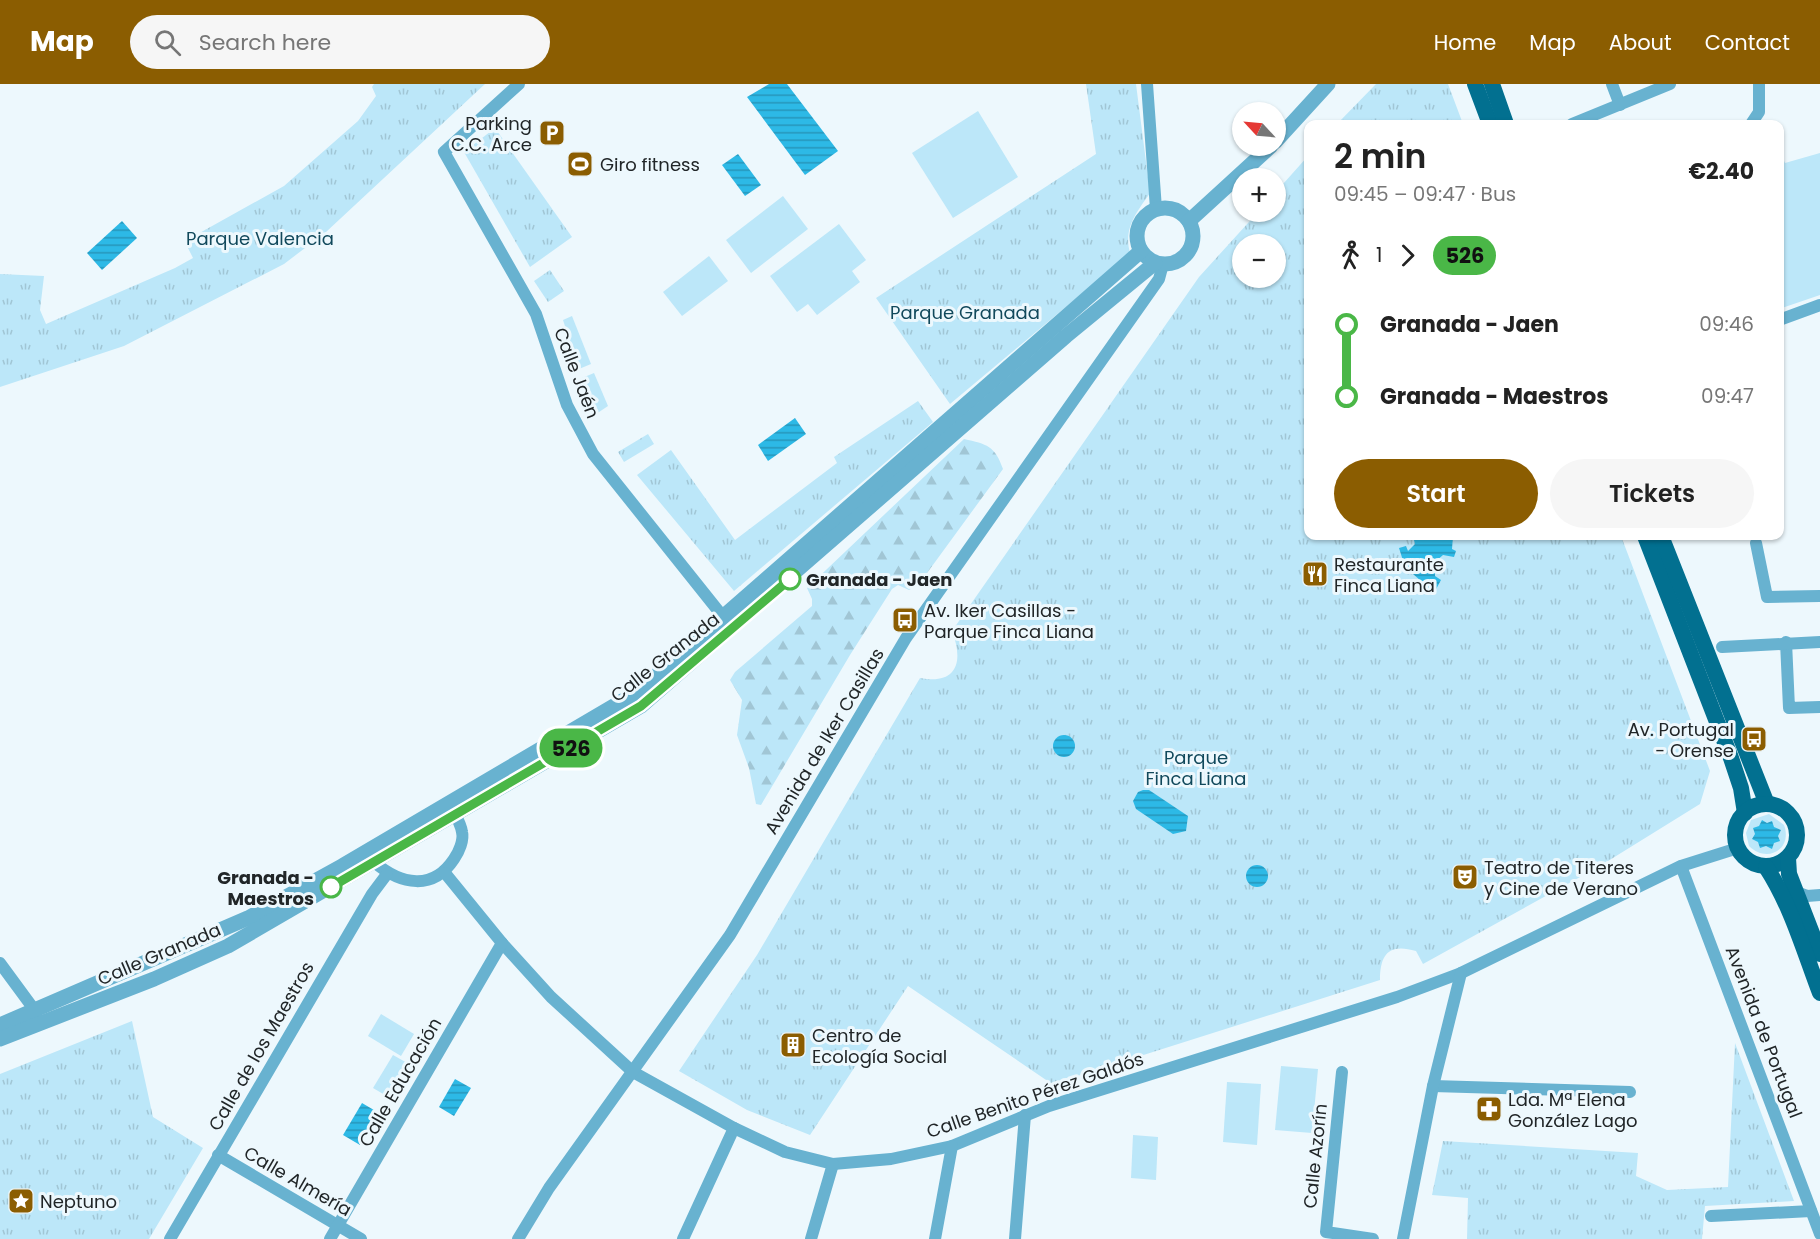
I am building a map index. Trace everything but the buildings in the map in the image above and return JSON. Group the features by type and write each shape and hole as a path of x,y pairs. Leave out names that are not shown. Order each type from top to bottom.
{"main road":[{"path":"1475,84 1488,120"},
{"path":"1492,84 1505,120"},
{"path":"1647,540 1742,788 1745,813 1736,829 1738,848 1749,861 1766,867 1776,881 1820,993"},
{"path":"1663,540 1767,804"},
{"path":"1745,813 1767,804 1786,811 1797,829 1794,849 1788,858 1766,867"},
{"path":"1788,858 1789,874 1820,954"}],"street":[{"name":"Calle Jaén","path":"519,84 444,152 536,314 567,405 592,454 724,618"},
{"path":"1147,84 1156,209"},
{"path":"1286,130 1328,84"},
{"path":"1612,84 1620,105"},
{"path":"1582,120 1670,84"},
{"path":"1754,120 1759,112 1759,84"},
{"path":"1189,221 1260,156"},
{"path":"1156,209 1175,209 1189,221 1193,241 1189,251 1173,263 1159,264 1141,251 1137,232 1147,214 1156,209"},
{"name":"Calle Granada","path":"0,1039 154,979 228,946 374,862 452,809 636,693 1141,251"},
{"name":"Calle Granada","path":"0,1026 248,918 641,706 1066,336 1159,264"},
{"name":"Avenida de Iker Casillas","path":"518,1239 549,1188 730,935 906,638 1153,288 1159,279 1159,264"},
{"path":"1784,318 1820,305"},
{"path":"1756,543 1767,597 1820,596"},
{"path":"1786,642 1789,708 1820,707"},
{"path":"1707,656 1722,647 1820,642"},
{"path":"374,862 387,874 406,881 426,880 445,873 458,853 463,833 452,809"},
{"name":"Calle Benito Pérez Galdós","path":"445,873 502,943 551,997 633,1072 734,1128 786,1152 832,1164 891,1159 952,1146 1025,1115 1397,997 1461,973 1681,866 1738,848"},
{"name":"Avenida de Portugal","path":"1681,866 1820,1234"},
{"name":"Calle de los Maestros","path":"170,1239 372,894 387,874"},
{"path":"1796,892 1807,896 1820,895"},
{"name":"Calle Educación","path":"330,1239 502,943"},
{"path":"0,963 36,1012"},
{"path":"1403,1239 1433,1086 1461,973"},
{"name":"Calle Azorín","path":"1342,1072 1326,1232 1373,1239"},
{"path":"1433,1086 1630,1092"},
{"path":"1015,1239 1025,1115"},
{"path":"683,1239 734,1128"},
{"path":"935,1239 952,1146"},
{"name":"Calle Almería","path":"218,1155 361,1239"},
{"path":"811,1239 832,1164"},
{"path":"1711,1216 1811,1211"}],"green space":[{"name":"Parque Valencia","path":"374,84 485,84 326,232 284,264 124,346 0,387 0,274 44,276 40,310 46,324 175,268 193,258 187,246 196,235 284,186 358,121 376,96 372,87"},
{"name":"Parque Granada","path":"1086,84 1136,84 1150,193 1132,221 1128,236 1130,253 950,404 876,298 1096,154"},
{"path":"1376,84 1448,84 1462,120 1341,120"},
{"path":"978,111 1018,177 953,218 912,153"},
{"path":"495,128 572,237 530,267 464,152"},
{"path":"1820,153 1820,295 1784,307 1784,161 1785,163"},
{"name":"Parque Finca Liana","path":"1304,160 1304,540 1623,540 1710,771 1700,804 1600,866 1423,964 1416,951 1399,948 1384,957 1380,980 1052,1084 908,986 810,1135 747,1110 679,1071 757,955 920,678 942,678 954,669 957,652 952,631 1199,277 1232,241 1232,288 1286,288 1286,234 1238,234 1249,222 1286,222 1286,181"},
{"path":"783,196 808,229 751,273 726,240"},
{"path":"839,224 866,260 852,271 860,282 817,315 808,304 797,312 770,276"},
{"path":"709,256 728,281 682,316 663,292"},
{"path":"550,270 564,291 548,302 534,281"},
{"path":"572,316 591,364 579,369 563,320"},
{"path":"594,373 608,406 596,414 582,378"},
{"path":"918,401 933,422 734,591 637,475 671,450 735,540 837,463 834,457"},
{"path":"648,434 654,444 624,462 618,452"},
{"path":"964,439 989,447 997,455 1003,469 919,584 909,590 898,585 892,589 761,805 756,804 749,768 737,735 742,700 730,680 735,672 812,606 812,599 807,588"},
{"path":"1769,814 1784,825 1785,841 1777,851 1763,854 1749,846 1746,833 1751,820"},
{"path":"381,1014 414,1034 401,1056 368,1036"},
{"path":"132,1021 153,1117 203,1148 149,1239 0,1239 0,1074"},
{"path":"1735,1043 1794,1201 1705,1206 1702,1239 1467,1239 1468,1198 1432,1195 1443,1141 1638,1153 1636,1176 1667,1190 1728,1187"},
{"path":"393,1055 409,1064 390,1098 373,1088"},
{"path":"1281,1066 1318,1069 1312,1133 1275,1130"},
{"path":"1227,1082 1261,1084 1257,1145 1223,1142"},
{"path":"1133,1135 1158,1137 1156,1180 1131,1178"}],"water":[{"path":"769,84 787,84 838,151 805,175 747,97"},
{"path":"738,154 761,185 745,196 722,165"},
{"path":"122,221 137,238 102,270 87,253"},
{"path":"795,418 806,434 768,461 758,445"},
{"path":"1414,540 1453,540 1452,549 1456,551 1454,557 1443,555 1435,562 1435,576 1441,580 1433,595 1427,592 1429,588 1405,567 1399,548 1406,546 1408,551 1415,544"},
{"path":"1060,735 1068,735 1075,742 1075,750 1068,757 1060,757 1053,750 1053,742"},
{"path":"1149,790 1188,816 1186,831 1173,834 1136,809 1133,801 1138,792"},
{"path":"1762,820 1767,823 1772,821 1774,827 1781,830 1778,836 1780,841 1774,843 1772,849 1766,846 1760,848 1758,842 1752,839 1755,834 1753,828 1759,826"},
{"path":"1257,865 1265,868 1268,876 1265,884 1257,887 1249,884 1246,876 1249,868"},
{"path":"455,1079 471,1088 454,1116 439,1107"},
{"path":"362,1103 379,1113 360,1145 343,1135"}],"bus line":[{"name":"526","path":"331,887 641,706 790,579"}],"place":[{"name":"Parking C.C. Arce","path":"552,133"},
{"name":"Giro fitness","path":"580,164"},
{"name":"Restaurante Finca Liana","path":"1315,574"},
{"name":"Granada - Jaen","path":"790,579"},
{"name":"Av. Iker Casillas - Parque Finca Liana","path":"905,620"},
{"name":"Av. Portugal - Orense","path":"1754,739"},
{"name":"Teatro de Titeres y Cine de Verano","path":"1465,877"},
{"name":"Granada - Maestros","path":"331,887"},
{"name":"Centro de Ecología Social","path":"793,1045"},
{"name":"Lda. Mª Elena González Lago","path":"1489,1109"},
{"name":"Neptuno","path":"21,1201"}]}
